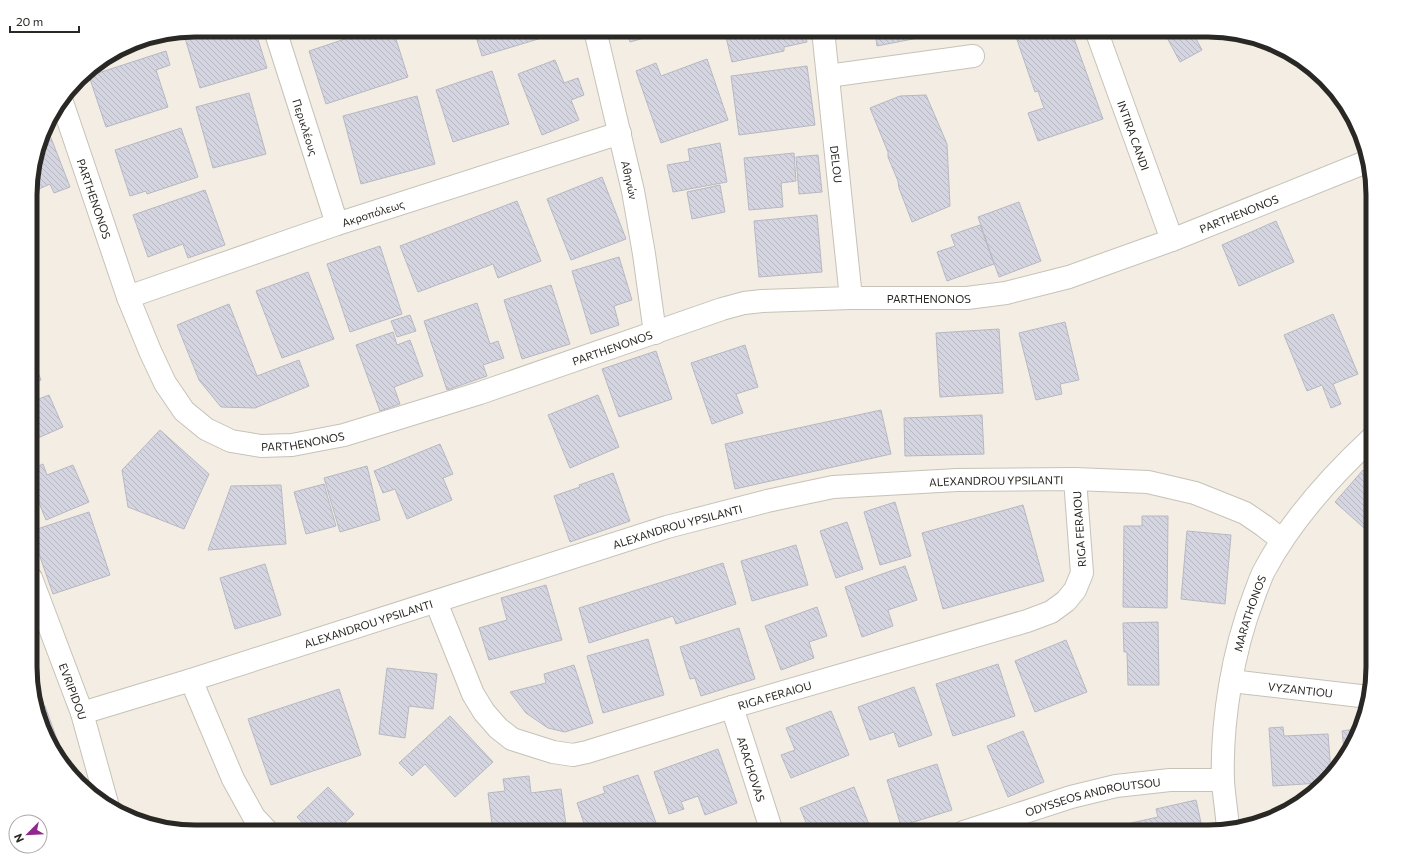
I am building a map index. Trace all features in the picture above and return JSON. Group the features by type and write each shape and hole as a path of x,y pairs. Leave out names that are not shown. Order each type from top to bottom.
{"street":[{"name":"Περικλέους","path":"277,37 337,224"},
{"name":"Αθηνών","path":"597,37 633,191 643,247 655,333"},
{"name":"DELOU","path":"824,37 851,298"},
{"name":"INTIRA CANDI","path":"1099,37 1172,240"},
{"path":"828,76 973,56"},
{"name":"PARTHENONOS","path":"64,107 128,297 165,383 184,411 206,429 231,441 261,446 292,445 344,435 480,393 722,309 744,303 851,298 967,298 1006,293 1069,277 1172,240 1363,163"},
{"name":"Ακροπόλεως","path":"128,297 337,224 620,133"},
{"name":"MARATHONOS","path":"1228,824 1223,780 1225,732 1231,681 1238,647 1248,612 1264,572 1282,540 1321,489 1366,444"},
{"name":"ALEXANDROU YPSILANTI","path":"82,713 191,680 667,527 833,487 957,480 1075,480 1148,482 1195,493 1245,513 1282,540"},
{"name":"RIGA FERAIOU","path":"436,602 473,694 484,712 498,728 512,739 553,752 573,755 1027,621 1051,612 1066,601 1075,590 1082,573 1075,480"},
{"name":"EVRIPIDOU","path":"37,594 82,713 105,797"},
{"path":"191,680 211,731 233,779 254,817 261,825"},
{"name":"VYZANTIOU","path":"1231,681 1363,696"},
{"name":"ARACHOVAS","path":"732,707 770,825"},
{"name":"ODYSSEOS ANDROUTSOU","path":"985,825 1071,797 1116,786 1170,780 1223,780"}],"building":[{"path":"257,37 267,68 200,88 185,38"},
{"path":"351,37 395,37 408,77 326,104 309,51"},
{"path":"476,37 545,37 482,56"},
{"path":"629,37 648,37 630,42"},
{"path":"726,37 806,37 807,42 784,47 784,51 732,62"},
{"path":"876,37 918,38 877,46"},
{"path":"1016,37 1074,37 1103,119 1038,141 1028,113 1044,108 1038,91 1035,92"},
{"path":"1167,37 1195,37 1202,50 1180,62"},
{"path":"166,51 170,65 156,70 168,107 106,127 89,77 93,75"},
{"path":"707,59 728,120 661,143 636,71 656,63 661,76"},
{"path":"555,60 564,83 578,78 584,95 571,100 579,120 542,135 518,74"},
{"path":"807,66 815,125 739,135 731,76"},
{"path":"492,71 509,124 453,142 436,90"},
{"path":"249,93 266,154 213,168 196,107"},
{"path":"926,95 947,144 950,206 912,222 888,157 888,152 870,108 900,96"},
{"path":"417,96 435,164 361,184 343,116"},
{"path":"181,128 198,177 147,194 146,191 130,196 115,150"},
{"path":"49,133 70,187 54,193 50,184 39,189 37,184 38,174 42,154"},
{"path":"720,143 727,182 673,192 667,165 690,161 688,149"},
{"path":"794,153 796,181 781,183 783,207 749,210 744,158"},
{"path":"818,155 822,192 799,194 796,157"},
{"path":"602,177 626,239 571,260 547,199"},
{"path":"720,185 725,212 692,219 687,192"},
{"path":"205,190 225,245 188,258 183,244 148,257 133,215"},
{"path":"517,201 541,261 498,278 493,264 418,292 400,246"},
{"path":"1019,202 1041,261 999,277 978,217"},
{"path":"817,215 822,272 759,277 754,221"},
{"path":"1276,221 1294,262 1239,286 1222,245"},
{"path":"980,225 994,264 947,281 937,252 955,246 951,235"},
{"path":"380,246 402,314 350,332 327,264"},
{"path":"619,257 632,300 614,306 619,325 591,334 572,271"},
{"path":"308,272 334,339 282,358 256,291"},
{"path":"551,285 570,344 522,359 504,300"},
{"path":"477,303 490,344 498,341 504,358 483,365 487,376 447,390 424,321"},
{"path":"229,304 257,376 299,360 309,386 255,408 221,407 199,380 177,325"},
{"path":"1333,314 1358,374 1333,384 1341,404 1331,408 1322,385 1307,391 1284,335"},
{"path":"410,315 416,331 397,337 391,321"},
{"path":"1065,322 1079,380 1060,384 1062,394 1036,400 1019,333"},
{"path":"999,329 1003,393 940,397 936,333"},
{"path":"393,332 397,345 410,340 423,376 394,387 400,404 380,411 356,345"},
{"path":"745,345 758,387 736,394 743,413 712,424 691,363"},
{"path":"656,351 672,399 619,417 602,369"},
{"path":"37,370 41,380 37,382"},
{"path":"49,395 63,427 37,438 37,400"},
{"path":"598,395 619,447 570,468 548,415"},
{"path":"881,410 891,454 735,489 725,444"},
{"path":"982,415 984,454 905,456 904,418"},
{"path":"160,430 209,474 184,529 128,507 122,470"},
{"path":"440,444 453,474 443,478 452,500 407,519 395,489 383,493 374,471"},
{"path":"43,464 47,475 73,465 89,502 46,520 37,498 37,466"},
{"path":"367,466 380,520 340,532 324,478"},
{"path":"1363,470 1366,473 1366,530 1335,502"},
{"path":"613,473 630,521 570,542 554,496"},
{"path":"324,484 336,526 306,534 294,492"},
{"path":"281,485 286,544 208,550 231,486"},
{"path":"895,502 911,556 880,565 864,512"},
{"path":"1023,505 1044,581 943,609 922,533"},
{"path":"89,512 110,575 53,594 37,548 37,529"},
{"path":"1142,516 1168,516 1167,608 1123,607 1124,526 1142,526"},
{"path":"847,522 863,569 836,578 820,531"},
{"path":"1187,531 1231,535 1225,604 1181,599"},
{"path":"796,545 808,585 752,601 741,561"},
{"path":"723,563 736,604 676,624 673,616 589,643 579,608"},
{"path":"265,564 281,615 235,629 220,578"},
{"path":"905,566 917,600 888,610 893,626 862,637 845,587"},
{"path":"546,585 562,640 489,660 479,628 507,620 501,598"},
{"path":"817,607 827,636 809,642 814,658 781,670 765,626"},
{"path":"1158,622 1159,685 1128,685 1127,652 1124,652 1123,623"},
{"path":"739,628 755,679 701,696 695,678 690,679 680,647"},
{"path":"648,639 664,695 603,713 587,656"},
{"path":"1066,640 1087,692 1035,712 1015,661"},
{"path":"998,664 1015,716 953,736 936,684"},
{"path":"574,665 593,723 565,732 548,728 526,713 510,692 546,683 544,674"},
{"path":"387,668 437,674 433,709 409,706 405,738 379,734"},
{"path":"914,687 932,735 899,747 894,732 870,740 858,707"},
{"path":"339,689 361,755 271,785 248,719"},
{"path":"45,706 61,751 49,728 42,707"},
{"path":"831,711 849,755 791,778 781,755 795,750 786,728"},
{"path":"450,716 493,762 455,797 425,764 412,776 399,763"},
{"path":"1283,727 1284,736 1328,734 1331,766 1315,783 1273,786 1269,728"},
{"path":"1354,729 1344,748 1342,731"},
{"path":"1023,731 1044,782 1008,797 987,746"},
{"path":"718,749 737,803 705,815 698,796 681,802 684,809 669,814 654,772"},
{"path":"937,764 952,810 901,825 887,780"},
{"path":"638,775 657,825 585,825 577,803 605,793 603,787"},
{"path":"529,776 531,793 561,789 566,825 492,825 488,793 505,791 503,779"},
{"path":"328,787 354,814 342,825 304,825 297,817"},
{"path":"854,787 869,825 807,825 800,808"},
{"path":"1196,800 1201,825 1131,825 1131,823 1158,817 1156,809"}]}
